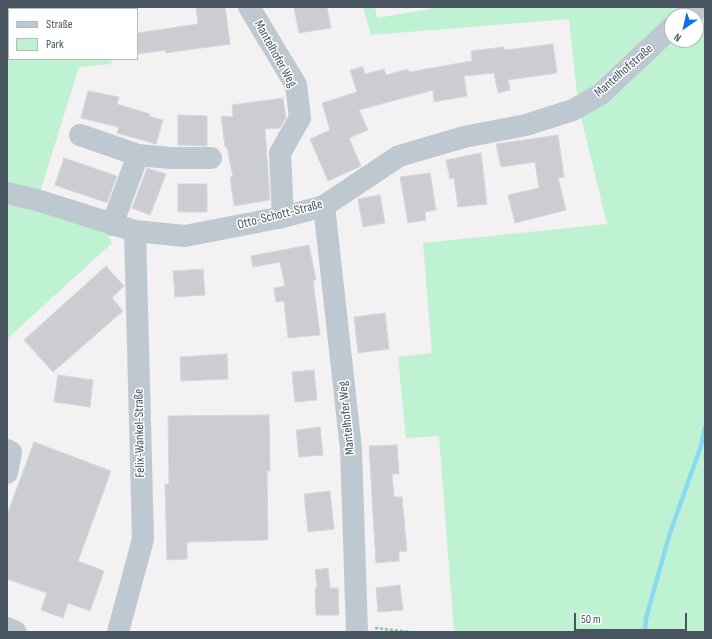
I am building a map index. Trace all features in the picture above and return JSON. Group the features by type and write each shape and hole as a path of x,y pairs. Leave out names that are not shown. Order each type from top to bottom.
{"street":[{"name":"Mantelhofer Weg","path":"249,7 296,85 300,118 280,153 283,217"},
{"name":"Mantelhofstraße","path":"572,110 601,94 664,35"},
{"name":"Otto-Schott-Straße","path":"7,193 37,200 112,225 136,231 185,236 283,217 324,206 399,156 464,137 526,125 572,110"},
{"path":"80,135 138,155 171,158 211,158"},
{"path":"112,225 138,155"},
{"name":"Mantelhofer Weg","path":"324,206 351,449 357,629"},
{"name":"Felix-Wankel-Straße","path":"118,632 143,539 136,231"},
{"path":"7,450 11,452 7,473"},
{"path":"7,628 16,632"}],"path":[{"path":"357,629 412,632"}],"green space":[{"path":"7,7 124,7 8,8 8,60 112,60 111,64 79,67 40,192 7,186"},
{"path":"363,7 375,7 377,18 441,7 692,7 664,8 664,27 578,102 569,19 371,35"},
{"path":"705,10 705,632 454,632 439,436 406,438 398,357 432,353 423,243 607,224 580,113 664,46 664,48 704,48"},
{"path":"7,196 105,229 112,243 7,339"}],"building":[{"path":"196,7 225,7 230,44 166,53 165,50 138,54 138,33 198,24"},
{"path":"294,7 327,7 331,28 299,33"},
{"path":"553,44 557,73 508,80 510,90 498,93 494,73 464,76 467,96 434,102 433,90 359,110 368,130 349,138 361,166 328,181 310,139 330,130 322,103 357,92 350,70 363,67 365,74 384,69 386,75 408,69 409,72 472,61 471,51 504,47 505,50"},
{"path":"88,91 119,97 117,104 150,114 149,116 163,120 156,144 117,133 119,127 81,118"},
{"path":"283,98 286,118 280,128 265,129 270,200 234,206 230,177 233,177 227,147 225,147 221,116 233,117 232,105"},
{"path":"178,115 207,116 207,146 178,145"},
{"path":"558,135 564,177 558,178 566,210 515,223 508,195 539,188 535,162 501,167 496,144"},
{"path":"481,153 487,204 458,207 454,178 450,179 446,160"},
{"path":"64,158 117,176 107,203 55,185"},
{"path":"147,168 166,174 150,215 132,208"},
{"path":"430,173 436,210 425,212 426,220 408,223 400,177"},
{"path":"178,184 207,184 207,212 178,212"},
{"path":"380,195 385,223 363,227 358,199"},
{"path":"309,245 316,280 313,280 320,335 288,338 284,301 276,302 274,288 285,286 280,262 253,267 251,256"},
{"path":"106,266 124,286 112,298 123,311 53,372 24,340"},
{"path":"203,269 205,295 175,297 173,271"},
{"path":"385,313 389,349 358,353 354,317"},
{"path":"227,354 228,379 181,381 180,357"},
{"path":"314,370 317,400 295,402 292,372"},
{"path":"58,375 93,380 90,407 54,402"},
{"path":"269,415 270,471 267,471 268,540 187,542 187,559 167,560 165,484 169,484 168,416"},
{"path":"320,427 323,455 299,457 296,430"},
{"path":"34,442 111,471 78,561 104,571 90,611 68,603 63,618 41,610 47,593 7,579 7,515"},
{"path":"397,445 399,474 392,474 394,497 402,497 407,551 399,552 399,561 376,563 369,446"},
{"path":"330,491 334,529 308,532 304,494"},
{"path":"328,568 330,588 338,588 339,615 316,615 315,588 317,588 315,570"},
{"path":"400,585 403,610 378,612 376,588"}],"waterway":[{"path":"645,632 646,618 670,533 701,446 705,427"}]}
